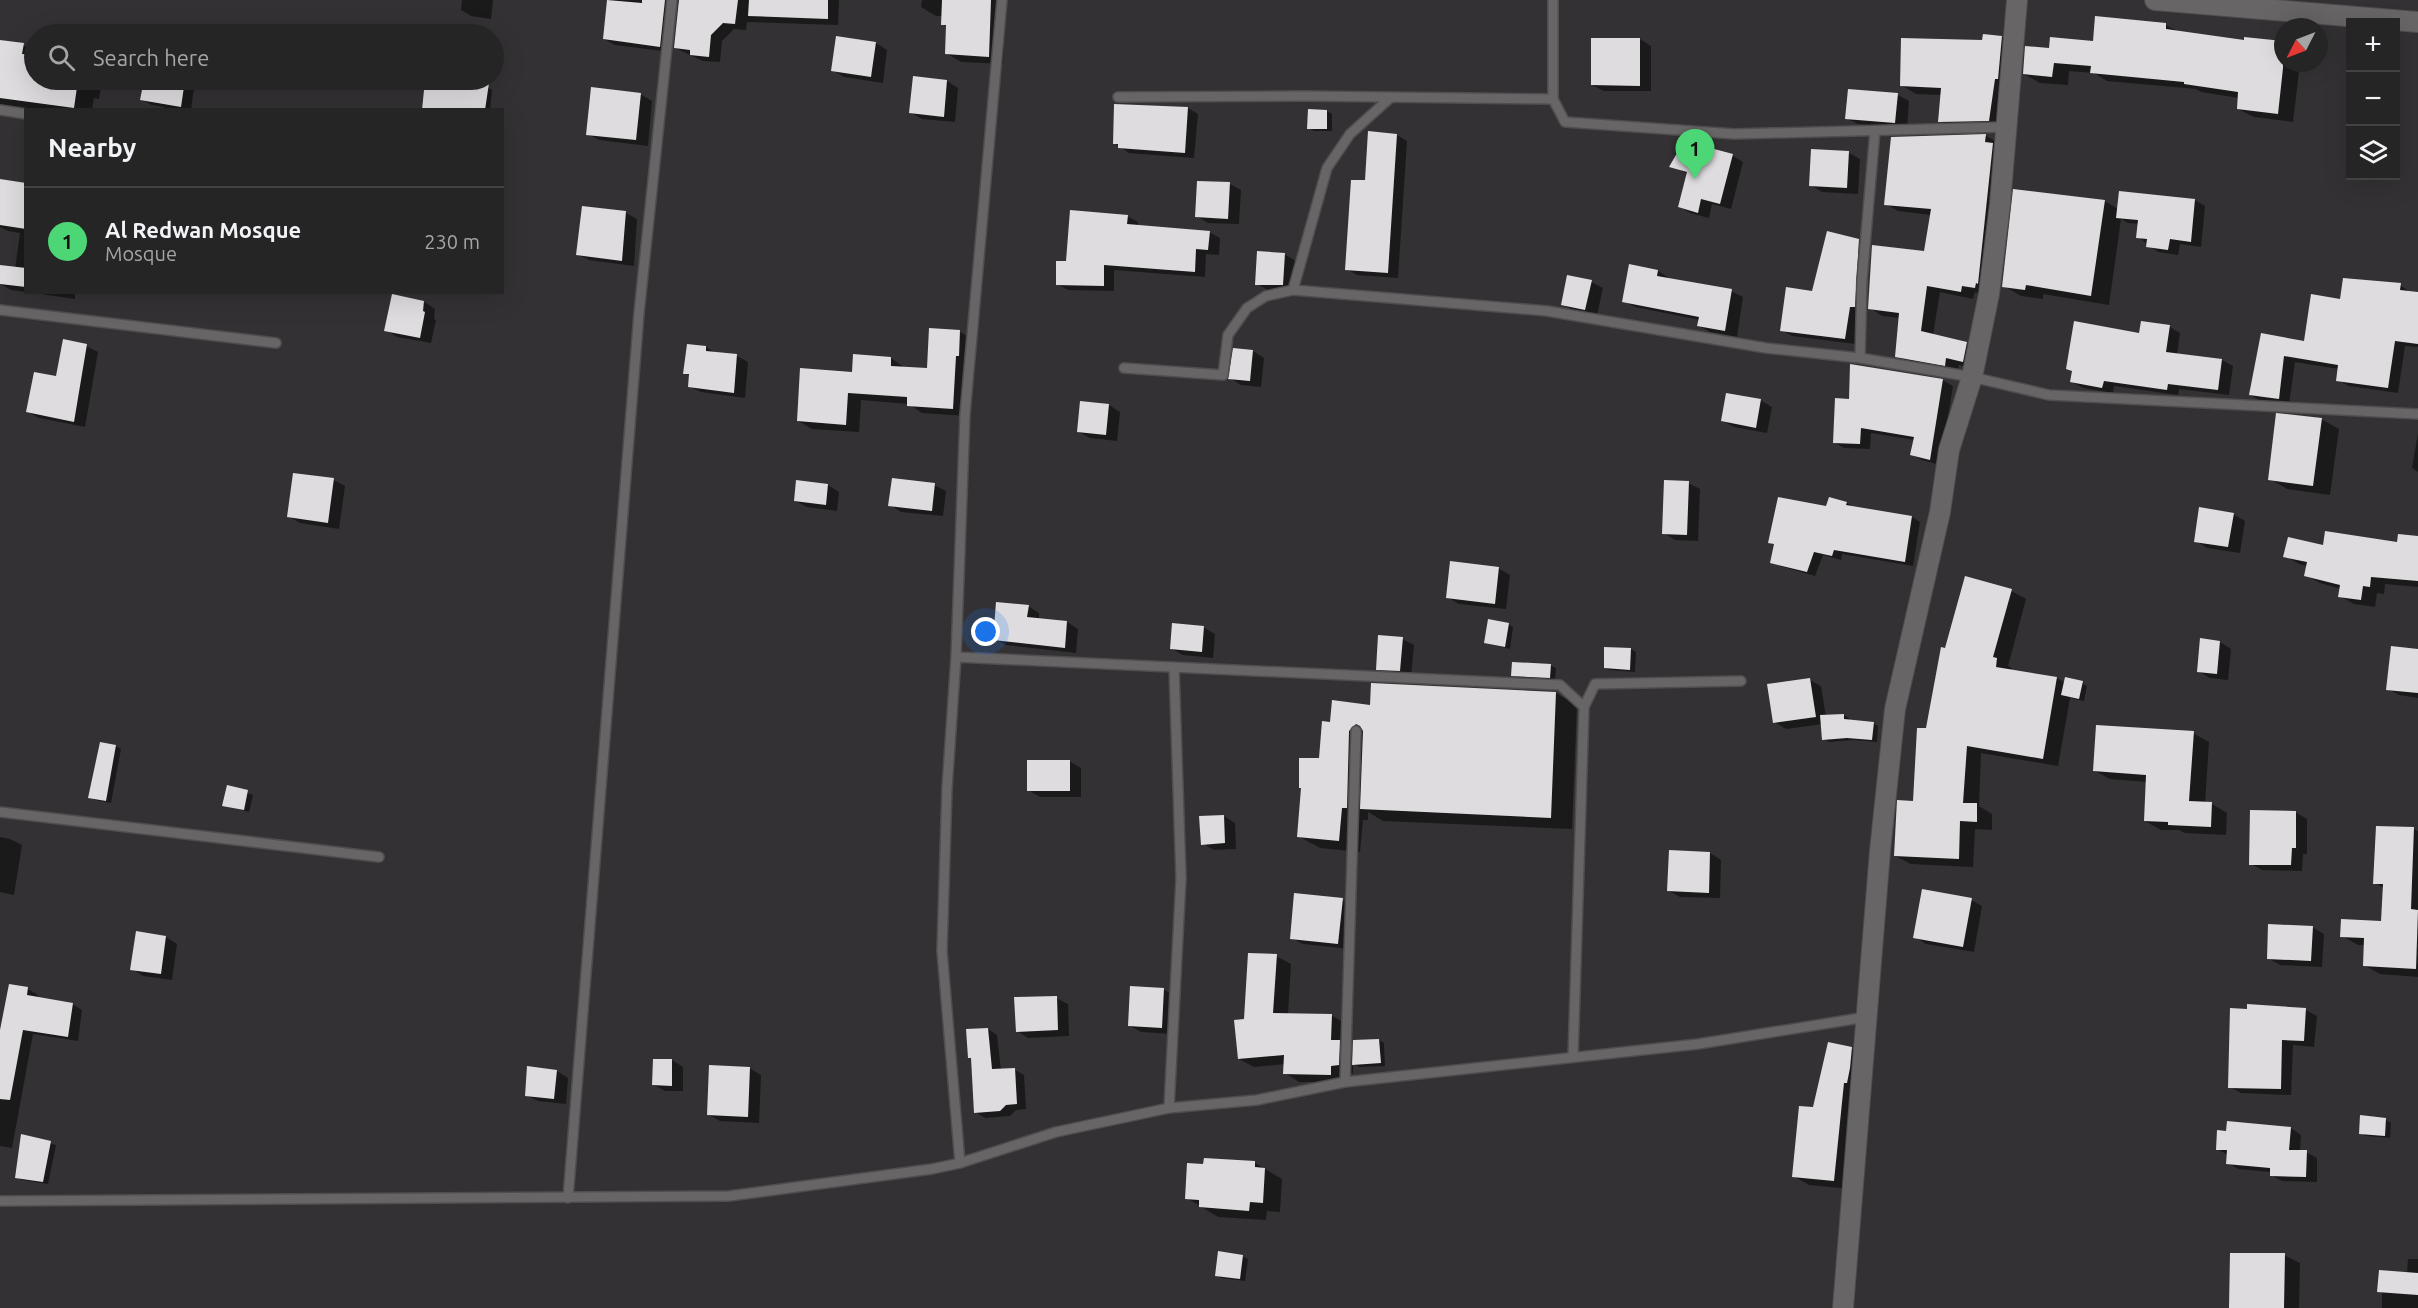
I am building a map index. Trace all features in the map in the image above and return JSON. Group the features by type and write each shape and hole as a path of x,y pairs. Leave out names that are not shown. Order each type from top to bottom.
{"street":[{"path":"1843,1308 1880,851 1895,709 1940,512 1949,450 1972,377 1989,294 2000,204 2017,0"},
{"path":"2155,0 2306,6 2418,22"}],"lane":[{"path":"568,1198 638,325 672,0"},
{"path":"960,1163 942,951 947,788 956,657 965,414 1002,0"},
{"path":"1553,0 1553,99 1565,122 1735,134 2006,127"},
{"path":"1118,97 1553,99"},
{"path":"1293,290 1327,168 1350,134 1390,98"},
{"path":"0,110 24,114"},
{"path":"1860,357 1862,280 1875,131"},
{"path":"1124,368 1223,375 1228,335 1247,308 1266,296 1293,290 1547,311 1766,348 1860,357 1972,377 2049,395 2418,414"},
{"path":"0,310 276,343"},
{"path":"956,657 1560,685 1584,707"},
{"path":"1169,1108 1181,878 1174,667"},
{"path":"1573,1057 1584,707 1595,684 1741,681"},
{"path":"1345,1082 1356,731"},
{"path":"0,812 379,856"},
{"path":"0,1201 729,1196 932,1169 960,1163 1056,1132 1169,1108 1257,1101 1345,1082 1698,1044 1867,1017"}],"building":[{"path":"607,0 642,3 642,0 665,0 660,47 603,39"},
{"path":"679,0 738,0 735,24 723,23 711,35 709,57 690,55 690,50 674,48"},
{"path":"749,0 828,0 828,19 748,16"},
{"path":"942,0 991,0 989,57 945,54 946,25 941,25"},
{"path":"2095,16 2166,23 2166,29 2244,40 2244,37 2274,40 2274,72 2283,72 2278,114 2237,109 2238,92 2184,84 2184,82 2090,73 2091,66 2054,63 2052,77 2023,74 2025,46 2049,48 2050,37 2093,41"},
{"path":"1983,34 2002,36 1998,79 1995,79 1989,121 1938,122 1941,88 1900,86 1901,38 1982,40"},
{"path":"836,36 876,42 871,77 831,71"},
{"path":"1591,38 1640,38 1640,86 1591,85"},
{"path":"0,40 24,43 22,54 24,54 24,90 77,90 74,108 0,98"},
{"path":"913,76 947,80 944,117 909,113"},
{"path":"591,87 641,93 636,140 586,135"},
{"path":"1848,89 1898,93 1895,123 1845,119"},
{"path":"142,90 184,90 181,107 140,100"},
{"path":"424,90 488,90 485,108 422,108"},
{"path":"1114,104 1188,107 1185,153 1118,148 1118,144 1113,144"},
{"path":"1308,109 1327,110 1327,129 1307,129"},
{"path":"1368,131 1397,134 1388,273 1345,270 1351,180 1365,180"},
{"path":"1986,134 1985,142 1993,143 1978,284 1976,283 1975,288 1962,286 1961,292 1927,286 1921,331 1967,342 1963,362 1946,358 1945,366 1895,357 1899,313 1868,309 1872,245 1924,251 1931,209 1884,205 1891,137"},
{"path":"1684,141 1733,154 1720,204 1701,199 1698,213 1678,207 1687,172 1669,167"},
{"path":"1811,149 1849,151 1847,188 1809,186"},
{"path":"0,179 24,183 24,229 0,225"},
{"path":"1197,181 1230,182 1228,219 1195,217"},
{"path":"2013,189 2105,200 2091,296 2026,285 2025,290 2002,287"},
{"path":"2119,191 2195,199 2191,242 2170,239 2168,250 2146,247 2147,239 2136,238 2138,220 2116,218"},
{"path":"582,206 626,211 622,261 576,255"},
{"path":"1070,210 1128,215 1127,224 1210,231 1208,250 1196,249 1195,272 1104,265 1104,286 1056,285 1056,261 1066,261"},
{"path":"1827,231 1859,239 1855,307 1850,307 1845,339 1780,331 1786,287 1812,291"},
{"path":"1257,251 1285,253 1283,285 1255,285"},
{"path":"1629,264 1658,270 1657,276 1732,289 1725,331 1697,326 1699,317 1622,302"},
{"path":"0,265 24,268 24,287 0,284"},
{"path":"1567,275 1592,280 1585,310 1561,305"},
{"path":"2343,278 2401,283 2400,290 2418,292 2418,344 2395,341 2388,388 2336,381 2338,365 2284,356 2279,399 2249,395 2261,333 2304,341 2311,294 2340,299"},
{"path":"392,294 424,301 423,311 425,312 420,338 384,331"},
{"path":"2074,321 2139,333 2141,321 2170,325 2166,352 2222,359 2218,390 2168,384 2167,390 2104,381 2102,388 2070,382 2072,371 2066,369"},
{"path":"929,328 960,330 953,409 907,406 907,397 848,393 846,425 797,421 800,368 852,372 853,354 891,357 891,366 927,368"},
{"path":"63,339 87,344 74,422 26,412 34,372 56,376"},
{"path":"687,344 706,346 706,351 737,354 734,393 688,387 689,374 683,374"},
{"path":"1233,348 1253,350 1250,381 1228,379"},
{"path":"1850,364 1943,379 1930,460 1910,455 1914,437 1861,428 1860,444 1833,443 1835,398 1849,399"},
{"path":"1726,393 1761,399 1756,428 1721,421"},
{"path":"1080,401 1109,404 1106,435 1077,432"},
{"path":"2276,413 2322,418 2313,486 2268,480"},
{"path":"293,473 334,478 328,523 287,517"},
{"path":"892,478 935,483 932,511 888,506"},
{"path":"796,480 828,484 826,505 794,501"},
{"path":"1664,480 1689,481 1687,535 1662,534"},
{"path":"1778,497 1826,506 1829,497 1847,502 1846,505 1912,516 1905,562 1834,550 1832,556 1814,552 1807,572 1770,563 1774,544 1768,543"},
{"path":"2199,507 2234,513 2228,547 2194,542"},
{"path":"2325,531 2397,542 2398,534 2418,536 2418,581 2371,577 2370,587 2363,586 2361,600 2338,597 2340,585 2304,576 2307,562 2283,557 2288,537 2323,545"},
{"path":"1450,561 1499,567 1495,604 1446,598"},
{"path":"1965,576 2012,589 1993,657 1997,658 1996,667 2057,677 2043,759 1967,746 1963,803 1977,803 1977,822 1960,821 1959,859 1894,856 1897,800 1913,801 1917,728 1926,728 1941,647 1945,648"},
{"path":"996,602 1029,605 1027,617 1067,621 1065,648 993,640"},
{"path":"1488,619 1509,623 1505,647 1484,643"},
{"path":"1172,623 1204,626 1202,652 1170,649"},
{"path":"1378,635 1403,637 1400,671 1376,670"},
{"path":"2200,638 2220,641 2217,674 2197,672"},
{"path":"2391,646 2418,649 2418,693 2386,690"},
{"path":"1604,647 1631,648 1630,670 1604,668"},
{"path":"1512,662 1551,664 1550,678 1511,676"},
{"path":"2065,677 2083,681 2079,699 2061,695"},
{"path":"1810,678 1816,717 1773,723 1767,684"},
{"path":"1371,683 1556,692 1551,818 1360,809 1363,731 1356,724 1349,731 1347,808 1342,808 1339,841 1297,837 1301,788 1299,788 1299,758 1319,758 1322,721 1330,722 1332,700 1370,705"},
{"path":"1844,714 1844,719 1874,722 1872,740 1847,738 1822,740 1820,715"},
{"path":"2096,725 2194,731 2189,801 2212,802 2211,827 2168,825 2168,822 2144,821 2146,775 2093,771"},
{"path":"100,742 116,745 106,801 88,798"},
{"path":"1027,760 1070,760 1070,791 1027,791"},
{"path":"227,785 248,790 244,810 222,806"},
{"path":"2250,810 2296,811 2296,848 2292,848 2291,865 2249,865"},
{"path":"1224,815 1225,843 1201,845 1199,816"},
{"path":"2376,826 2414,827 2411,909 2418,910 2416,969 2363,966 2364,938 2340,937 2341,919 2381,921 2383,884 2373,884"},
{"path":"1669,850 1710,852 1709,893 1667,891"},
{"path":"1922,889 1972,898 1963,947 1913,938"},
{"path":"1294,893 1343,898 1338,944 1290,939"},
{"path":"2268,924 2313,926 2311,961 2267,959"},
{"path":"136,931 166,936 161,974 130,970"},
{"path":"1248,953 1277,954 1273,1013 1332,1014 1331,1040 1340,1040 1339,1065 1331,1066 1331,1075 1283,1074 1284,1055 1238,1059 1234,1020 1244,1019"},
{"path":"9,984 28,987 27,995 73,1003 68,1037 23,1030 10,1100 0,1099 0,1030"},
{"path":"1130,986 1164,988 1162,1028 1128,1026"},
{"path":"1057,996 1058,1030 1016,1032 1014,997"},
{"path":"2247,1004 2306,1008 2304,1041 2282,1040 2281,1089 2228,1088 2230,1008 2247,1009"},
{"path":"988,1028 992,1069 1015,1068 1017,1104 1006,1105 1000,1111 974,1113 971,1058 968,1058 966,1029"},
{"path":"1379,1039 1381,1063 1352,1065 1353,1040"},
{"path":"1828,1042 1852,1047 1847,1083 1844,1083 1834,1181 1792,1177 1799,1106 1813,1107"},
{"path":"653,1059 672,1059 672,1086 652,1085"},
{"path":"709,1065 750,1067 748,1117 707,1115"},
{"path":"527,1066 557,1070 554,1099 525,1096"},
{"path":"2360,1115 2386,1118 2385,1136 2359,1134"},
{"path":"2227,1121 2291,1127 2289,1150 2307,1150 2306,1177 2270,1176 2270,1168 2226,1164 2227,1150 2216,1150 2217,1130 2226,1131"},
{"path":"21,1134 51,1141 43,1182 15,1178"},
{"path":"1204,1158 1255,1161 1255,1167 1265,1168 1263,1203 1250,1202 1249,1211 1199,1207 1199,1200 1185,1199 1187,1163 1203,1164"},
{"path":"1218,1251 1243,1255 1240,1279 1215,1276"},
{"path":"2230,1253 2285,1253 2284,1308 2229,1308"},
{"path":"2379,1270 2418,1273 2418,1295 2377,1292"}],"place":[{"name":"Al Redwan Mosque","path":"1695,179"}]}
